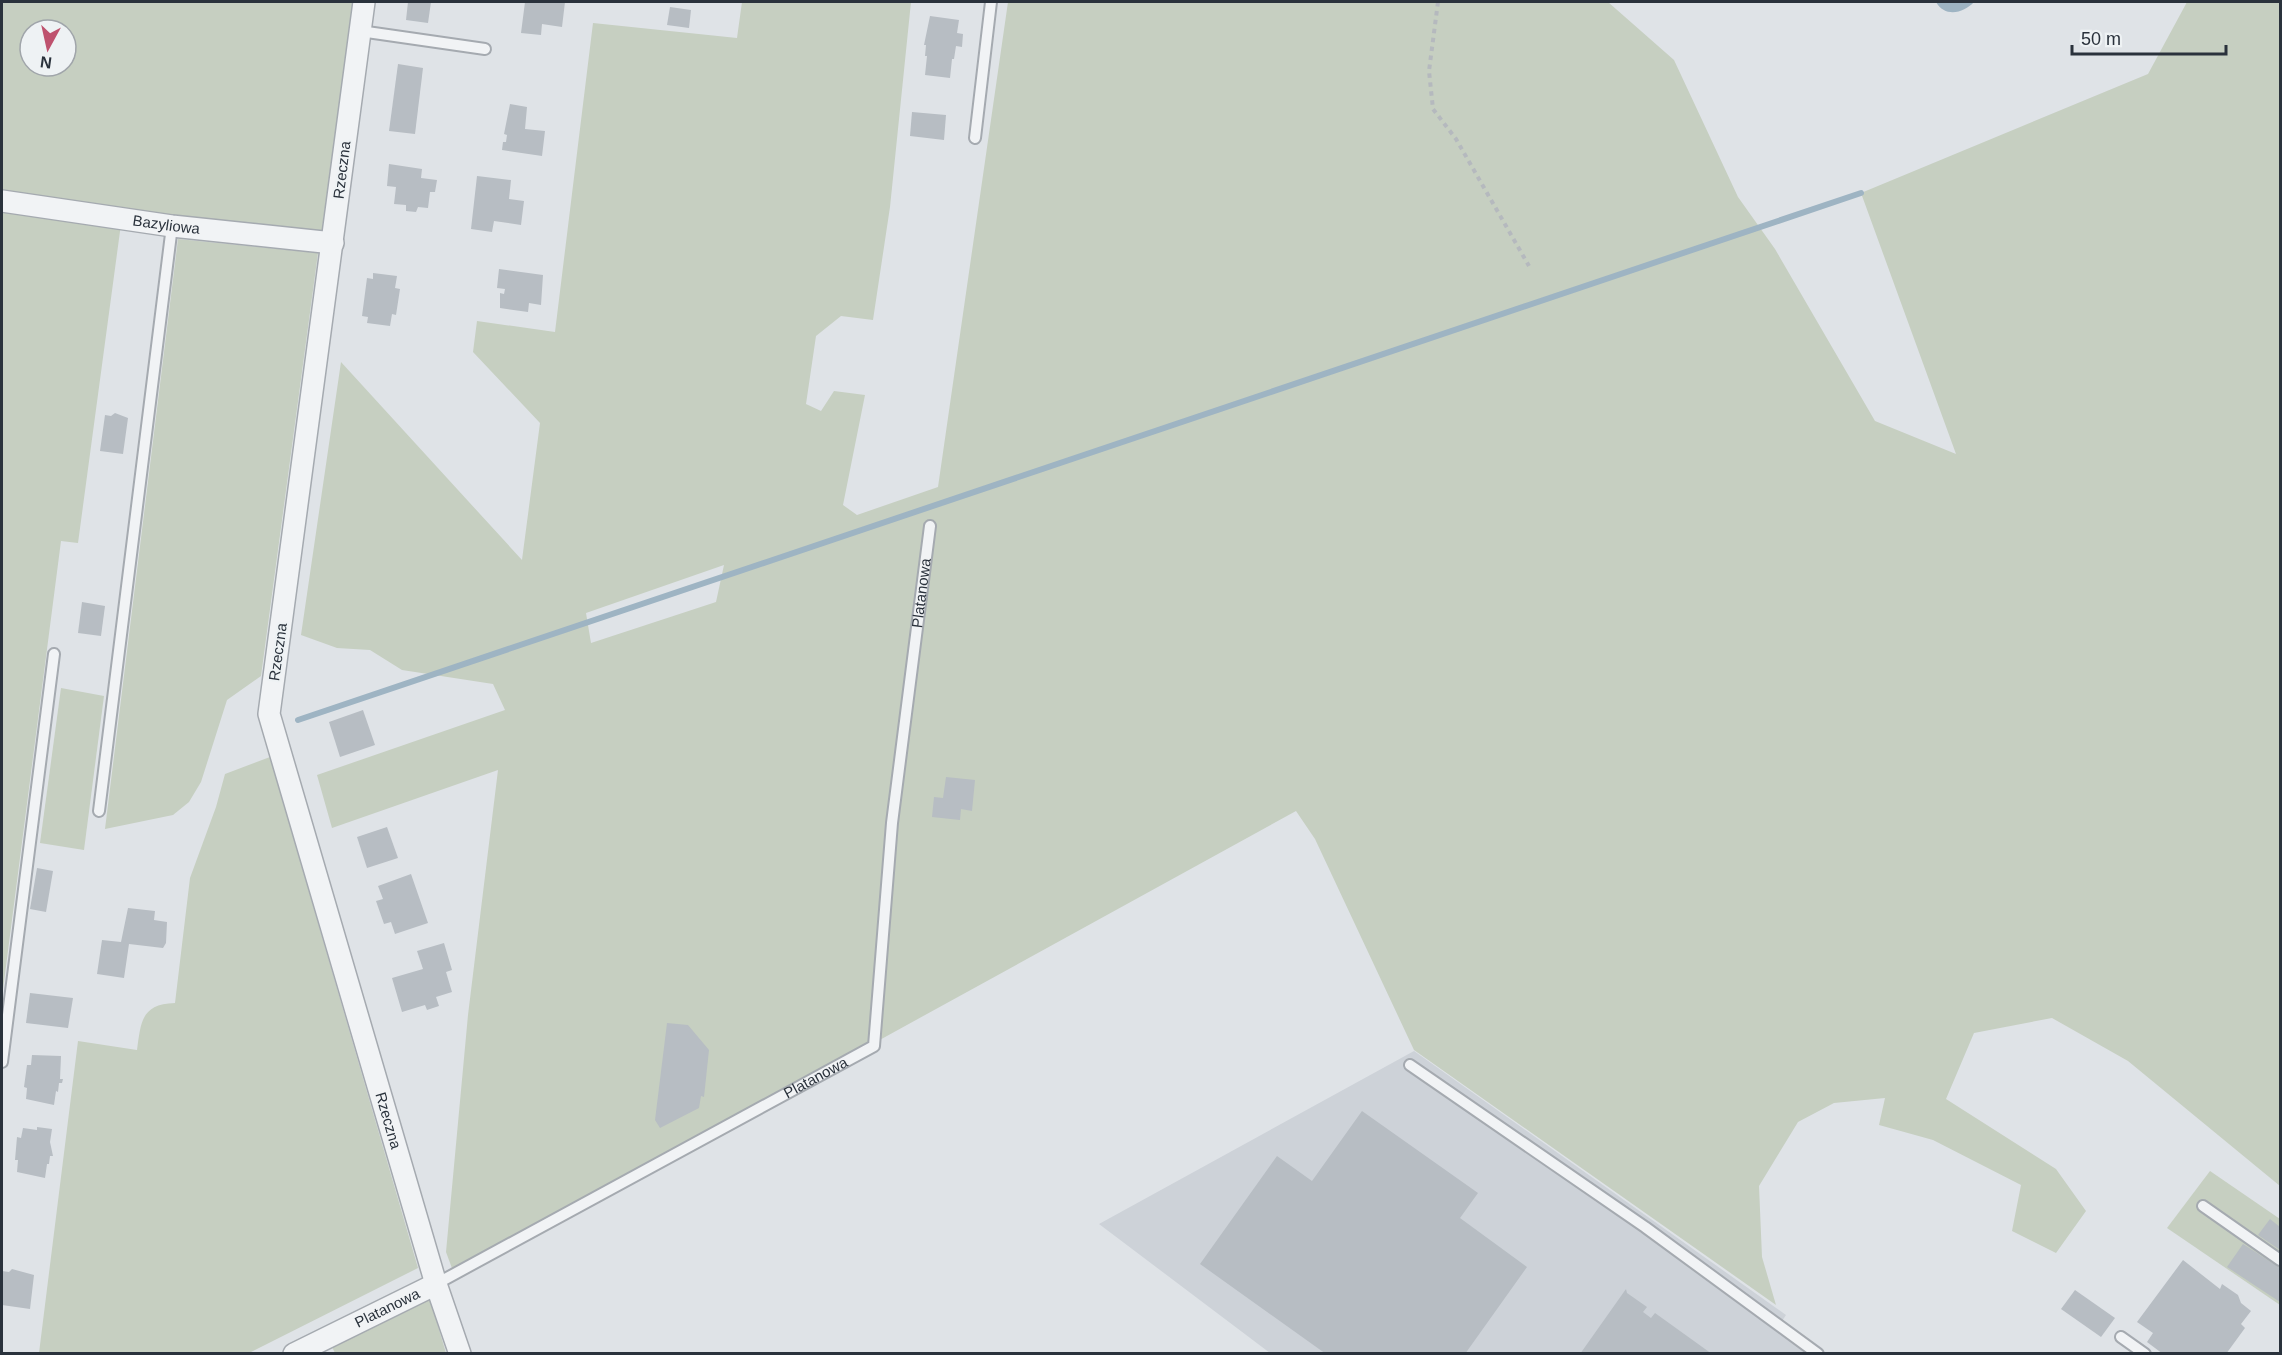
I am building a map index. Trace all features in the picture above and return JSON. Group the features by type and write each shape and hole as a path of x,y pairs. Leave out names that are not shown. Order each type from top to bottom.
{"street":[{"name":"Rzeczna","path":"364,2 269,714 436,1284 460,1353"},
{"name":"Bazyliowa","path":"2,201 172,226 333,243"},
{"name":"Platanowa","path":"294,1353 436,1284"}],"lane":[{"path":"975,138 991,2"},
{"path":"360,31 485,49"},
{"path":"99,812 172,226"},
{"name":"Platanowa","path":"436,1284 874,1046 892,823 930,526"},
{"path":"2,1062 54,654"},
{"path":"1410,1065 1645,1227 1818,1353"},
{"path":"2203,1206 2280,1260"},
{"path":"2121,1337 2145,1353"}],"path":[{"path":"1438,2 1429,71 1433,109 1456,138 1529,266"}],"shaded area":[{"path":"1414,1051 1786,1315 1776,1330 1807,1353 1270,1353 1099,1224"}],"green space":[{"path":"2,2 353,2 321,236 2,193"},
{"path":"742,2 911,2 890,207 873,320 841,316 816,336 806,404 821,411 834,391 865,395 843,505 857,515 938,487 1008,2 1608,2 1674,60 1738,197 1775,249 1875,421 1956,454 1861,193 2148,74 2187,2 2280,2 2280,1186 2128,1061 2052,1018 1974,1033 1946,1099 2056,1169 2086,1211 2056,1253 2012,1231 2021,1185 1933,1140 1879,1125 1885,1098 1834,1103 1798,1122 1759,1186 1762,1257 1776,1305 1414,1050 1315,839 1296,811 636,1174 453,1271 446,1252 468,1015 498,770 332,828 317,775 505,710 493,684 402,670 370,650 337,648 301,635 341,362 522,560 540,423 473,352 477,321 555,332 593,23 737,38","holes":["724,565 716,602 591,643 586,613"]},
{"path":"2,208 121,224 78,543 61,541 2,997"},
{"path":"178,239 318,253 261,676 227,700 201,782 189,802 173,815 105,829"},
{"path":"61,688 104,696 84,850 40,843"},
{"path":"270,757 418,1268 249,1353 39,1353 78,1041 137,1050 142,1023 149,1011 164,1004 175,1003 190,878 216,807 225,774"},
{"path":"2210,1171 2280,1219 2280,1305 2167,1228"},
{"path":"430,1299 446,1353 335,1353 332,1347"}],"water":[{"path":"1936,2 1974,2 1960,11 1949,12"}],"building":[{"path":"408,2 431,2 428,23 406,20"},
{"path":"525,2 565,2 562,27 542,24 541,35 521,33"},
{"path":"670,7 691,10 689,28 667,25"},
{"path":"930,16 959,20 957,33 963,34 962,47 956,46 950,78 925,75 927,56 925,56 926,45 924,45"},
{"path":"398,64 423,68 415,134 389,131"},
{"path":"510,104 527,107 525,129 545,131 542,156 502,150 503,142 506,142 507,135 504,134"},
{"path":"912,112 946,115 944,140 910,136"},
{"path":"389,164 422,169 421,178 437,180 435,192 430,192 428,208 418,207 416,212 406,211 406,205 394,204 396,187 387,186"},
{"path":"477,176 511,180 509,199 524,201 521,225 494,221 492,232 471,229"},
{"path":"499,269 543,275 541,305 529,303 528,312 500,308 500,293 504,294 505,289 497,288"},
{"path":"373,273 397,276 395,288 400,289 396,315 392,314 390,326 367,323 368,317 362,316 367,278 373,279"},
{"path":"115,413 128,418 123,454 100,451 105,415 111,416"},
{"path":"82,602 105,606 101,636 78,633"},
{"path":"363,710 375,745 340,757 329,722"},
{"path":"946,777 975,780 972,811 961,809 960,820 932,817 934,797 943,798"},
{"path":"387,827 398,858 367,868 357,837"},
{"path":"37,868 53,871 46,912 30,909"},
{"path":"411,874 428,923 395,934 391,922 384,924 376,901 383,899 378,886"},
{"path":"128,908 155,911 154,920 167,922 166,943 163,948 129,944 124,978 97,974 102,940 121,942"},
{"path":"444,943 452,970 446,972 452,992 436,997 439,1006 427,1010 425,1005 402,1012 392,978 423,969 417,951"},
{"path":"30,993 73,998 68,1028 26,1023"},
{"path":"667,1023 688,1025 709,1050 704,1097 701,1096 699,1108 660,1128 655,1120"},
{"path":"32,1055 61,1056 60,1079 63,1079 62,1083 59,1083 58,1092 56,1091 54,1105 26,1099 27,1088 24,1087 27,1065 31,1065"},
{"path":"1362,1111 1478,1193 1460,1218 1527,1267 1465,1354 1326,1354 1200,1264 1277,1156 1312,1181"},
{"path":"37,1127 52,1129 50,1142 53,1156 50,1156 49,1164 47,1164 45,1178 17,1172 18,1160 15,1160 17,1137 21,1138 23,1128 37,1130"},
{"path":"2270,1219 2280,1227 2280,1250 2258,1235"},
{"path":"2243,1244 2280,1268 2280,1302 2227,1267"},
{"path":"2183,1260 2220,1289 2222,1284 2238,1295 2241,1303 2251,1311 2241,1324 2245,1328 2226,1354 2163,1354 2147,1342 2153,1333 2137,1322"},
{"path":"12,1269 34,1275 30,1309 2,1305 2,1271 9,1272"},
{"path":"1626,1289 1627,1293 1647,1307 1643,1312 1651,1318 1655,1313 1712,1354 1580,1354"},
{"path":"2075,1290 2115,1318 2101,1337 2061,1309"}],"waterway":[{"path":"298,720 1861,193"}]}
